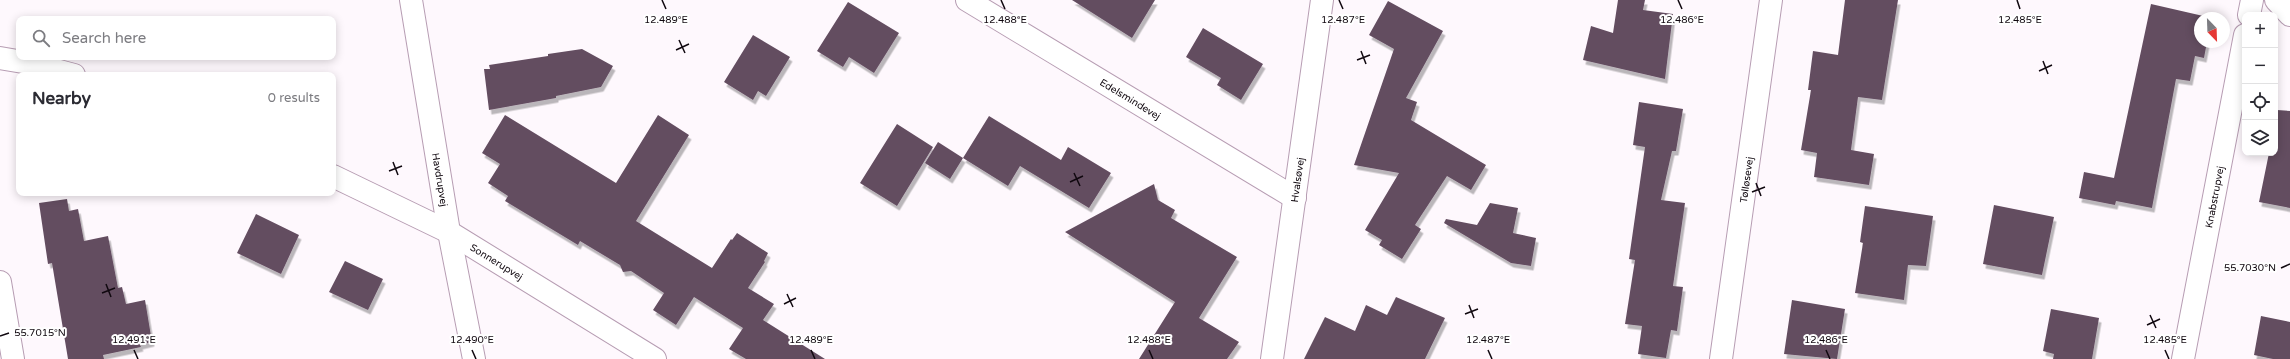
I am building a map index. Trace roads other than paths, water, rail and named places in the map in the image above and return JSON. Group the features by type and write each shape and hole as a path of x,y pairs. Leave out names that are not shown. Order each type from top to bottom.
{"street":[{"name":"Havdrupvej","path":"411,0 449,232 474,359"},
{"name":"Edelsmindevej","path":"967,0 1294,198"},
{"name":"Hvalsøvej","path":"1272,359 1322,0"},
{"name":"Tølløsevej","path":"1720,359 1771,0"},
{"path":"2250,12 2252,0"},
{"path":"2276,0 2290,15"},
{"name":"Knabstrupvej","path":"2183,359 2243,48"},
{"path":"0,58 29,63 63,72"},
{"name":"Sonnerupvej","path":"336,177 449,232 655,359"},
{"path":"0,282 13,359"}]}
